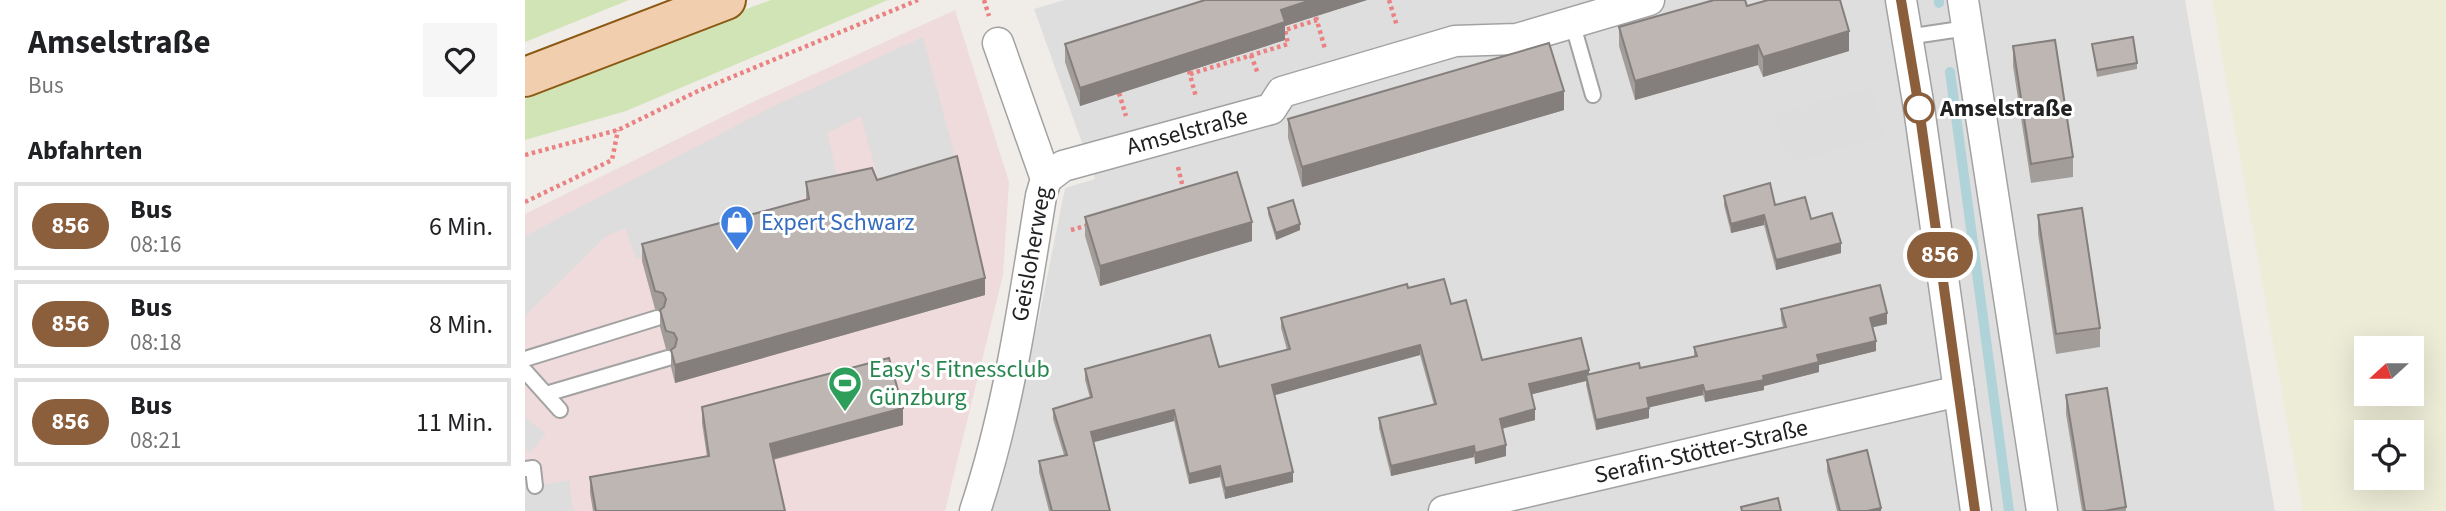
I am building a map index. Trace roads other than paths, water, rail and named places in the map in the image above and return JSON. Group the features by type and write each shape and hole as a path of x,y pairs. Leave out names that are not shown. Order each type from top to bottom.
{"main road":[{"path":"525,77 726,0"}],"street":[{"name":"Amselstraße","path":"1046,179 1063,166 1271,109 1282,92 1455,40 1517,39 1649,0"},
{"path":"1901,0 1976,511"},
{"path":"1965,14 2042,511"},
{"name":"Geisloherweg","path":"975,511 991,462 1011,371 1046,179 998,43"},
{"name":"Serafin-Stötter-Straße","path":"1444,511 1959,391"}],"lane":[{"path":"1907,37 1965,14"},
{"path":"1571,22 1593,95"},
{"path":"525,359 657,318"},
{"path":"546,394 668,358"},
{"path":"525,371 560,410"},
{"path":"525,469 533,468 535,486"}],"waterway":[{"path":"1950,72 2009,511"}],"place":[{"name":"Amselstraße","path":"1919,108"},
{"name":"Expert Schwarz","path":"737,252"},
{"name":"Easy's Fitnessclub Günzburg","path":"845,413"}]}
